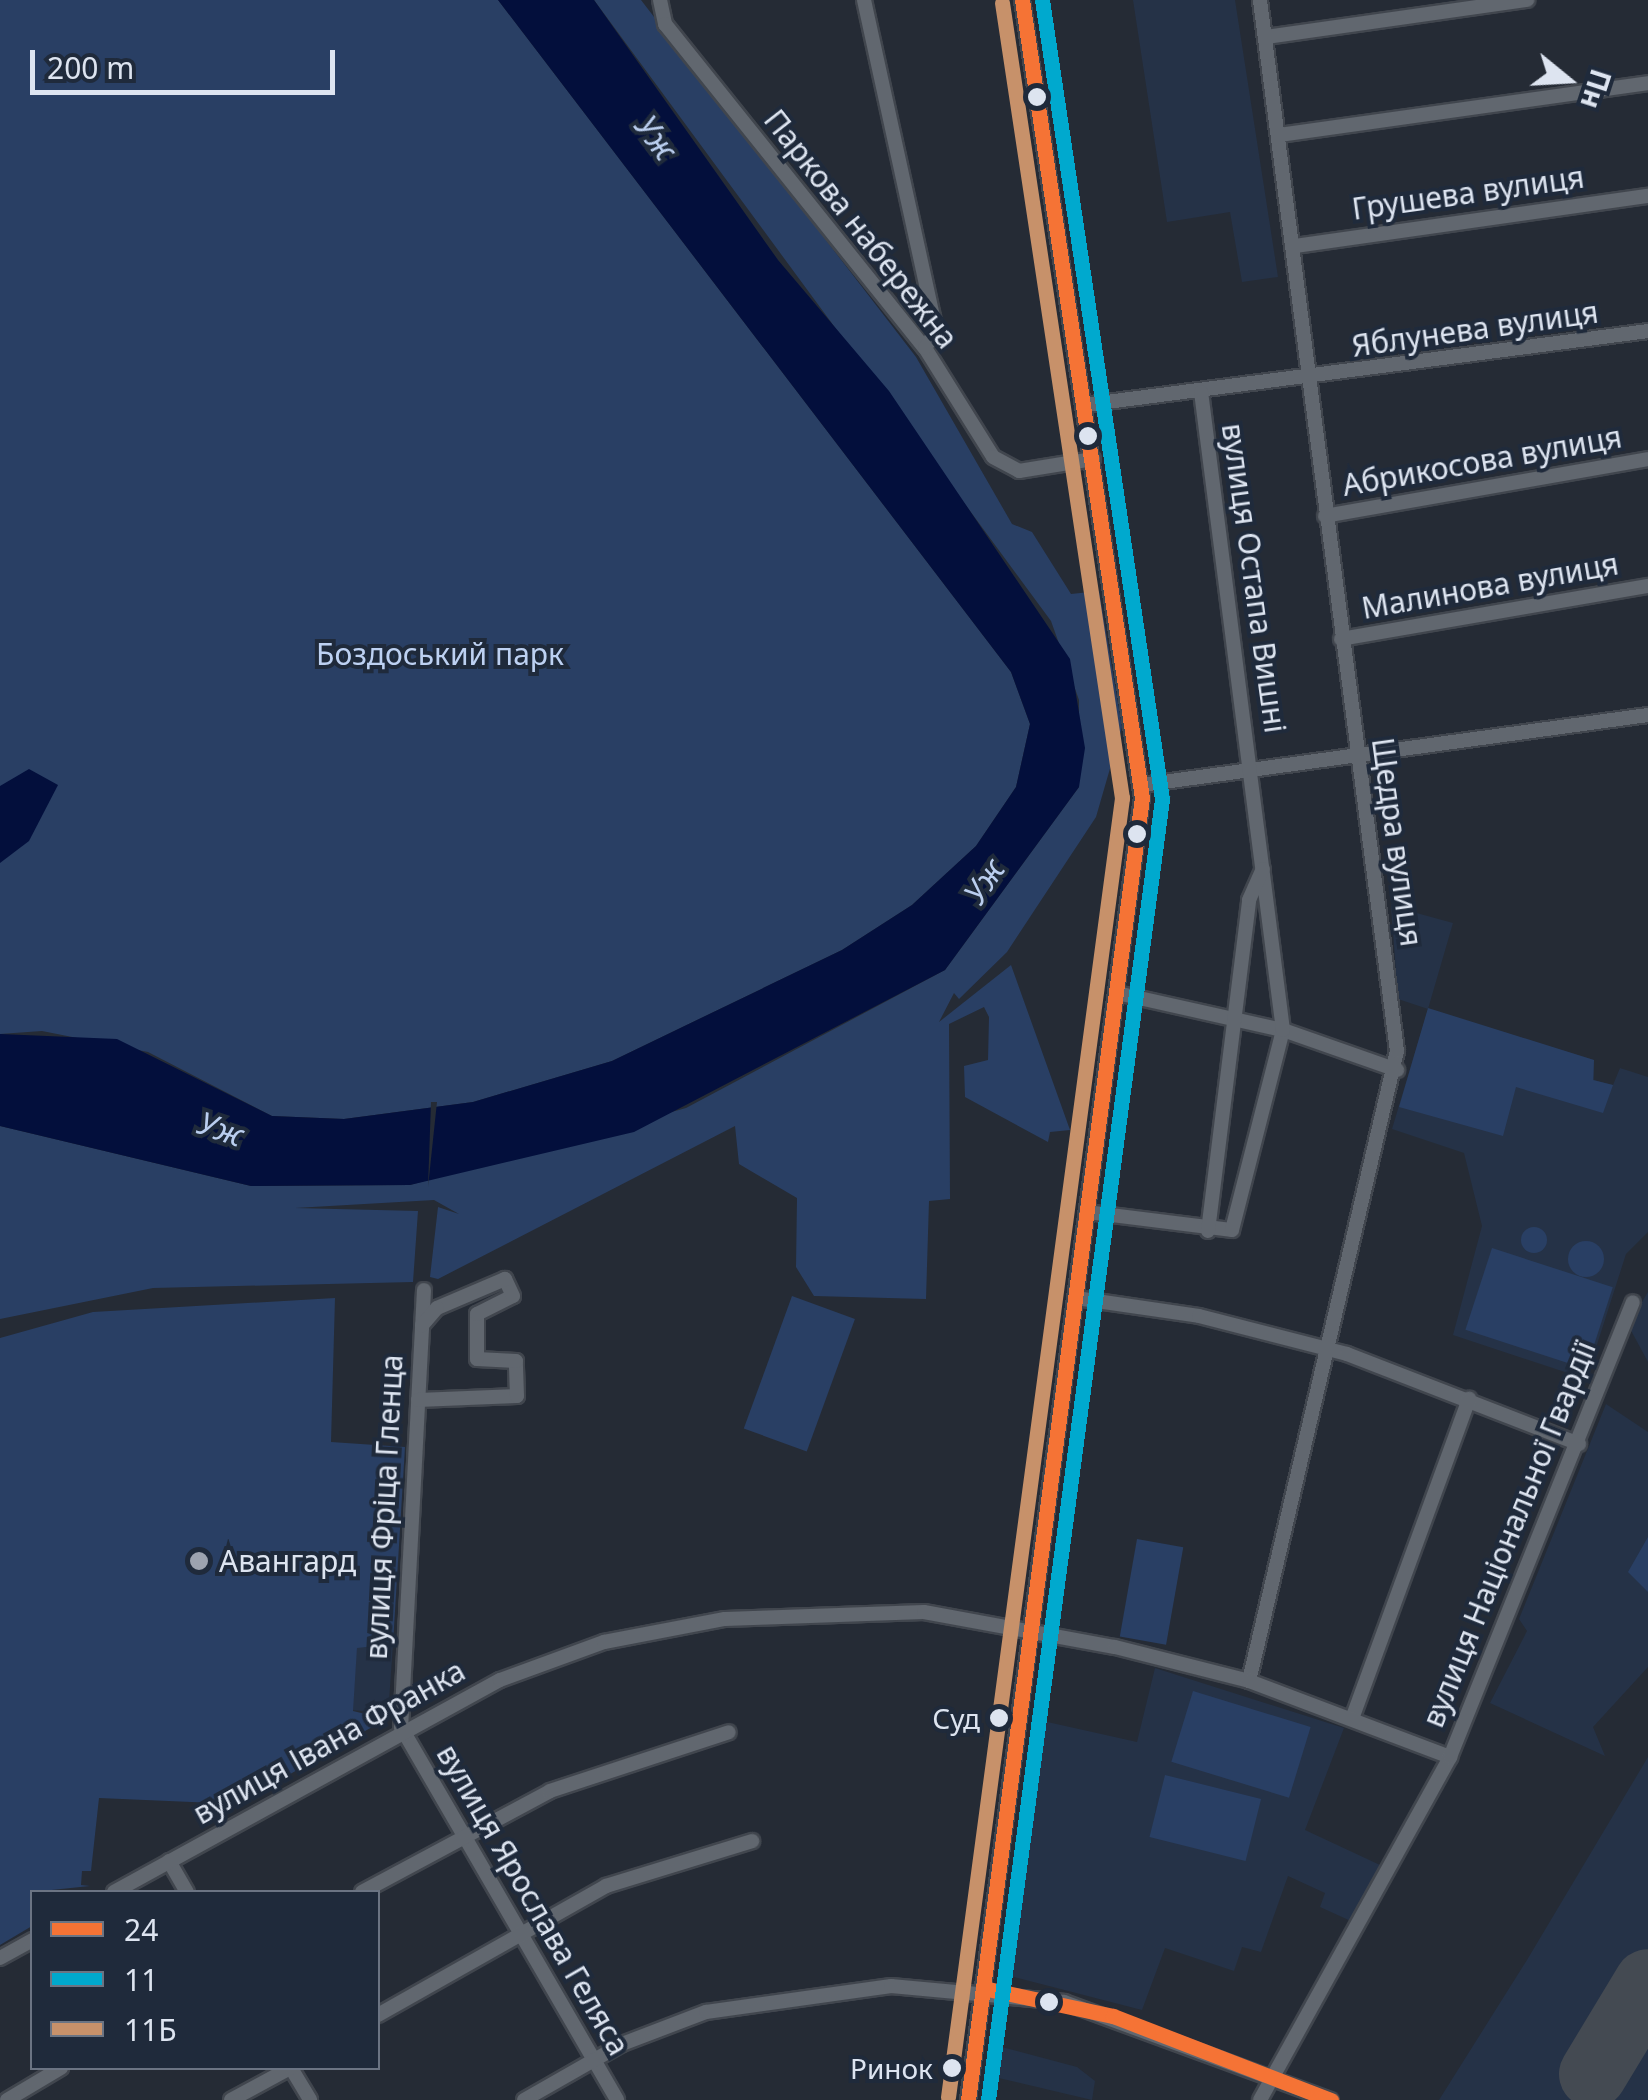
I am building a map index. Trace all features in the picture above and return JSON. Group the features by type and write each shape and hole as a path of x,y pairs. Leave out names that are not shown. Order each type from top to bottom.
{"street":[{"name":"Паркова набережна","path":"660,0 666,24 925,348 1000,465 1093,459"},
{"path":"864,0 936,330 925,348"},
{"path":"968,2100 1142,786 1022,0"},
{"name":"Щедра вулиця","path":"1250,1681 1396,1070 1295,246 1260,0"},
{"path":"1266,37 1528,0"},
{"path":"1279,135 1648,82"},
{"name":"Грушева вулиця","path":"1295,246 1648,196"},
{"name":"Яблунева вулиця","path":"1084,405 1310,380 1648,331"},
{"name":"вулиця Остапа Вишні","path":"1201,392 1283,1030"},
{"name":"Абрикосова вулиця","path":"1326,516 1648,459"},
{"name":"Малинова вулиця","path":"1341,639 1648,586"},
{"path":"1142,786 1648,715"},
{"path":"1208,1231 1249,900 1263,869"},
{"path":"1117,993 1283,1030 1396,1070"},
{"path":"1087,1212 1208,1231 1237,1223 1283,1030"},
{"path":"418,1400 517,1396 516,1360 477,1360 477,1314 514,1296 505,1280 422,1325"},
{"name":"вулиця Фріца Гленца","path":"401,1727 424,1290"},
{"path":"1076,1298 1327,1349 1469,1399 1580,1444"},
{"name":"вулиця Національної Гвардії","path":"1260,2100 1450,1757 1580,1444 1633,1302"},
{"path":"1352,1716 1469,1399"},
{"name":"вулиця Івана Франка","path":"118,1890 401,1727 554,1658 698,1622 894,1611 1028,1633 1250,1681 1352,1716 1450,1757"},
{"name":"вулиця Ярослава Геляса","path":"401,1727 460,1837 617,2100"},
{"path":"366,1890 460,1837 598,1771 730,1732"},
{"path":"380,2014 517,1932 606,1886 752,1842"},
{"path":"169,1861 186,1890"},
{"path":"0,1958 30,1941"},
{"path":"524,2100 594,2060 668,2025 767,1998 983,1988 1082,2006 1331,2100"},
{"path":"6,2100 58,2070"},
{"path":"232,2100 287,2070"},
{"path":"292,2070 310,2100"}],"shaded area":[{"path":"1133,0 1235,0 1278,277 1242,282 1230,212 1167,222"},
{"path":"1391,906 1453,923 1428,1009 1398,999"},
{"path":"1428,1009 1594,1060 1594,1080 1613,1085 1620,1068 1648,1077 1648,1232 1626,1254 1586,1379 1453,1335 1482,1226 1464,1153 1392,1129"},
{"path":"1648,1292 1648,1362 1628,1325"},
{"path":"1606,1404 1648,1432 1648,1667 1593,1727 1605,1756 1490,1703 1527,1631 1519,1619"},
{"path":"357,1641 393,1644 388,1713 352,1710"},
{"path":"1155,1668 1344,1728 1305,1830 1380,1865 1353,1922 1320,1907 1325,1893 1288,1876 1261,1952 1242,1947 1234,1971 1165,1948 1142,2010 1002,1974 1034,1719 1137,1742"},
{"path":"1648,1757 1648,2100 1439,2100 1527,1960"},
{"path":"994,2045 1077,2067 1095,2081 1092,2100 990,2076"}],"green space":[{"name":"Боздоський парк","path":"0,0 498,0 1011,672 1030,724 1016,787 976,846 912,905 842,950 612,1061 473,1102 344,1119 272,1116 148,1052 42,1031 0,1034"},
{"path":"594,0 641,0 916,357 1012,524 1032,532 1071,594 1099,591 1122,727 1096,817 1007,952 959,999 954,993 939,1022 1011,965 1070,1130 1050,1132 1048,1142 965,1097 964,1066 988,1060 989,1017 984,1007 949,1024 950,1199 929,1201 926,1299 814,1296 796,1267 797,1198 739,1164 735,1126 438,1279 430,1277 438,1207 459,1214 434,1200 295,1208 418,1211 413,1282 153,1288 0,1319 0,1126 251,1186 410,1185 686,1108 945,970 1079,787 1079,700 1051,621"},
{"path":"1428,1008 1594,1060 1593,1080 1613,1085 1603,1113 1516,1087 1503,1136 1399,1107"},
{"path":"1534,1227 1543,1231 1547,1240 1543,1249 1534,1253 1525,1249 1521,1240 1525,1231"},
{"path":"1586,1241 1599,1246 1604,1259 1599,1272 1586,1277 1573,1272 1568,1259 1573,1246"},
{"path":"1492,1248 1613,1287 1586,1369 1465,1330"},
{"path":"792,1296 855,1319 807,1451 744,1428"},
{"name":"Авангард","path":"335,1298 331,1442 405,1447 393,1644 357,1648 353,1711 386,1719 238,1804 99,1798 91,1871 82,1871 81,1885 90,1886 30,1890 30,1927 0,1945 0,1338 93,1312"},
{"path":"1648,1537 1648,1592 1628,1572"},
{"path":"1137,1539 1183,1547 1166,1645 1120,1636"},
{"path":"1193,1691 1311,1727 1289,1798 1171,1762"},
{"path":"1165,1775 1261,1799 1246,1861 1150,1837"}],"water":[{"name":"Уж","path":"498,0 594,0 778,260 889,391 1070,659 1085,748 1079,787 945,970 634,1132 410,1185 251,1186 0,1126 0,1034 117,1039 272,1116 344,1119 473,1102 612,1061 842,950 912,905 976,846 1016,787 1030,724 1011,672"},
{"path":"29,769 58,785 29,841 0,863 0,786"}],"pier":[{"path":"431,1102 437,1102 428,1187"}],"runway":[{"path":"1593,2074 1648,1983"}],"transit line":[{"name":"24","path":"968,2100 1142,798 1022,0"},
{"name":"11","path":"988,2100 1162,799 1042,0"},
{"name":"11Б","path":"948,2097 1122,798 1002,3"},
{"name":"24","path":"983,1988 1113,2016 1331,2100"}],"place":[{"name":"Авангард","path":"199,1561"},
{"name":"Суд","path":"999,1718"},
{"name":"Ринок","path":"952,2068"}]}
